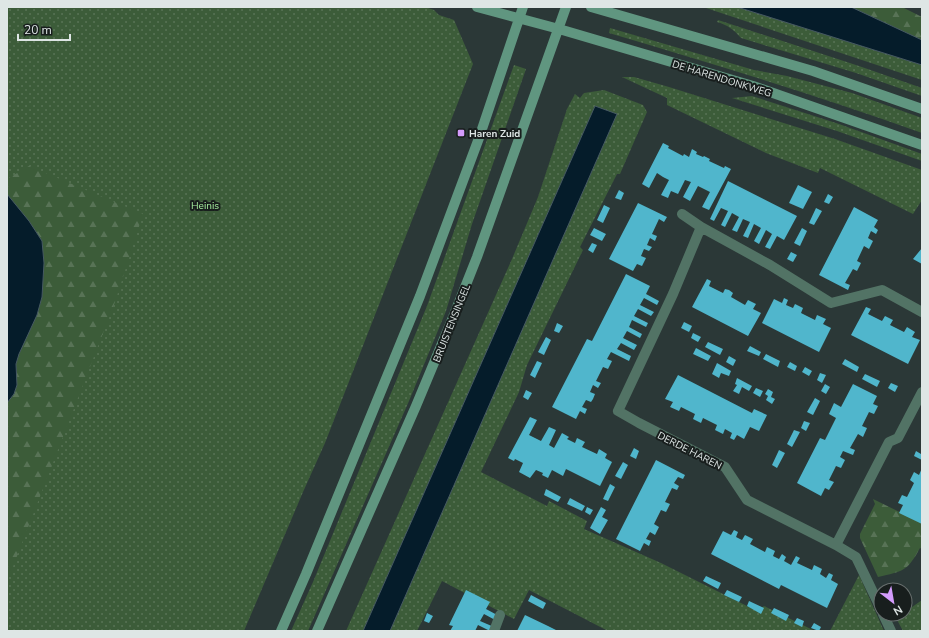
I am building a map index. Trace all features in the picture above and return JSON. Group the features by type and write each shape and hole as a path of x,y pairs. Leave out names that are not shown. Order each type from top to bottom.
{"main road":[{"name":"DE HARENDONKWEG","path":"477,7 559,29 753,86 922,145"},
{"path":"281,631 420,296 478,138 523,7"},
{"name":"BRUISTENSINGEL","path":"317,631 416,406 454,315 477,257 566,7"},
{"path":"591,7 813,71 922,109"}],"street":[{"path":"682,214 702,227 770,265 831,303 882,290 922,312"},
{"name":"DERDE HAREN","path":"702,227 673,294 618,412 725,467 747,500 836,545"},
{"path":"873,592 856,557 836,545 889,442 898,438 922,392"},
{"path":"494,631 500,615"}],"green space":[{"name":"Heinis","path":"7,7 425,7 434,10 439,15 454,20 473,64 325,443 244,631 7,631"},
{"path":"703,7 737,7 922,65 922,80"},
{"path":"851,7 902,7 922,17 922,40"},
{"path":"718,20 922,88 922,96 856,73 741,38 730,28 717,22"},
{"path":"610,28 754,70 787,76 852,93 922,118 922,133 844,106 688,56 609,33"},
{"path":"514,65 526,69 472,224 446,311 409,401 308,631 291,631 313,582 427,306"},
{"path":"622,77 634,77 669,87 835,139 922,170 922,200 913,214 820,168 818,173 766,153 667,105 667,98"},
{"path":"604,90 643,105 647,112 620,174 617,174 580,247 583,250 527,365 519,392 481,472 547,506 549,501 587,521 584,529 661,563 757,611 764,606 815,631 608,631 529,590 514,619 442,581 417,631 390,631 415,571 595,106 363,631 346,631 512,259 538,197 567,109 575,94 580,98 584,93"},
{"path":"752,96 839,124 922,154 922,161 837,131 732,98"},
{"path":"29,166 143,214 115,302 7,582 7,403 14,394 17,385 16,364 26,336 11,200 7,194 7,179"},
{"path":"873,499 922,523 922,549 920,548 908,566 904,569 899,572 878,577 860,538 860,534 875,504"},
{"path":"859,575 873,606 873,622 880,622 884,631 830,631"},
{"path":"922,600 922,631 903,631 898,622 913,622 913,606"}],"water":[{"path":"737,7 851,7 922,40 922,65"},
{"path":"595,106 617,114 390,631 363,631"},
{"path":"7,194 29,221 42,241 44,263 42,297 37,315 19,354 16,364 17,385 14,394 7,403"}],"building":[{"path":"663,143 669,146 668,148 683,156 684,154 689,157 692,149 697,152 696,154 710,159 709,161 724,168 725,166 731,169 709,210 702,207 710,192 698,186 690,201 683,197 691,182 685,180 678,194 671,191 668,198 661,195 669,180 657,173 649,188 642,184"},
{"path":"728,181 797,216 784,240 777,236 770,249 765,247 772,234 766,230 759,244 754,241 761,228 754,224 748,238 743,236 750,222 743,219 737,232 732,230 739,217 732,213 725,227 721,225 728,211 721,208 714,221 710,219"},
{"path":"798,185 812,192 803,209 789,203"},
{"path":"619,190 624,193 621,200 615,198"},
{"path":"828,194 833,197 829,204 824,202"},
{"path":"638,203 667,217 664,222 659,219 652,234 657,236 655,241 650,238 647,245 652,247 649,251 644,249 641,256 646,258 642,266 637,264 633,271 609,259"},
{"path":"604,205 610,208 603,223 597,220"},
{"path":"854,207 878,220 874,227 878,230 876,234 871,231 868,238 873,241 869,249 864,246 857,261 861,263 857,271 853,269 845,283 850,285 848,290 819,275"},
{"path":"816,208 822,211 814,225 809,223"},
{"path":"594,228 606,234 602,241 590,235"},
{"path":"802,228 807,231 800,246 794,243"},
{"path":"592,243 597,245 593,253 588,250"},
{"path":"922,248 922,264 913,259"},
{"path":"791,252 797,255 793,262 787,259"},
{"path":"626,274 650,286 646,294 659,301 657,305 644,298 640,305 654,312 651,316 638,309 634,316 648,323 646,327 632,320 629,327 642,334 640,338 627,331 623,338 637,345 634,350 621,343 617,349 631,356 629,361 611,352 607,359 612,361 608,369 603,367 596,381 601,383 598,388 593,385 590,392 595,394 593,399 591,402 586,400 582,407 587,409 585,414 580,411 576,419 552,407 587,339 592,341"},
{"path":"707,279 711,281 709,286 723,293 725,289 729,290 733,293 731,297 745,305 748,300 756,304 753,309 761,313 748,336 692,307"},
{"path":"784,298 788,300 786,305 793,308 795,304 803,308 801,313 815,320 817,315 826,319 823,324 831,328 819,352 762,323 774,299 782,303"},
{"path":"866,307 871,309 868,314 882,321 885,316 893,320 890,325 904,332 907,327 915,332 912,337 920,340 908,364 851,335"},
{"path":"684,322 692,326 689,332 681,328"},
{"path":"557,323 563,326 559,333 554,331"},
{"path":"693,333 701,337 698,342 691,338"},
{"path":"546,337 551,340 544,355 538,352"},
{"path":"708,342 723,349 720,355 705,347"},
{"path":"750,346 761,352 759,356 747,351"},
{"path":"696,348 711,356 708,361 693,354"},
{"path":"766,354 780,361 778,367 763,359"},
{"path":"729,356 736,360 733,366 726,362"},
{"path":"845,359 859,367 857,372 842,364"},
{"path":"537,361 542,363 535,378 530,375"},
{"path":"790,362 797,366 795,371 787,367"},
{"path":"717,363 731,371 729,376 721,373 719,378 712,374"},
{"path":"805,367 812,371 809,376 802,372"},
{"path":"820,373 826,375 822,383 817,380"},
{"path":"865,374 880,381 877,387 862,379"},
{"path":"678,375 752,413 754,409 767,415 759,431 750,427 744,439 737,435 734,440 730,438 732,433 725,429 723,434 715,430 717,425 703,418 701,423 693,419 695,414 681,407 679,411 670,407 673,402 665,399"},
{"path":"737,378 752,386 749,391 742,387 739,394 733,391 737,385 735,384"},
{"path":"891,383 898,386 895,392 888,388"},
{"path":"825,384 830,387 826,394 821,391"},
{"path":"853,384 877,396 873,404 878,406 874,414 869,412 862,426 867,428 863,437 858,434 850,448 855,450 853,455 843,451 840,457 845,460 841,468 836,466 829,480 834,482 829,490 825,488 821,496 797,483 820,438 825,440 836,418 829,414 834,403 841,407"},
{"path":"756,388 763,391 760,397 753,393"},
{"path":"768,389 773,392 771,397 775,399 772,404 766,400 768,396 765,394"},
{"path":"526,390 532,393 528,400 523,397"},
{"path":"815,398 820,401 813,415 807,412"},
{"path":"530,417 537,420 529,435 541,441 549,427 556,430 549,445 554,448 562,433 569,437 567,439 575,443 577,438 585,442 582,447 597,454 599,449 607,454 605,458 612,462 600,486 566,469 563,476 552,470 548,478 542,475 543,473 536,470 530,478 519,472 523,463 515,459 514,461 508,458"},
{"path":"804,421 810,423 806,431 801,428"},
{"path":"794,430 800,432 792,447 787,444"},
{"path":"634,448 639,451 636,459 630,456"},
{"path":"779,450 785,453 777,468 772,465"},
{"path":"916,451 921,454 922,451 922,460 914,456"},
{"path":"656,460 685,475 683,479 678,477 674,483 679,486 677,490 672,488 665,502 670,504 666,512 661,510 654,524 659,527 655,535 650,532 646,539 651,541 649,546 644,543 640,551 616,539"},
{"path":"623,462 628,465 621,479 615,476"},
{"path":"922,468 922,524 899,513 903,505 898,503 902,495 907,497 914,483 910,480 914,472 919,475"},
{"path":"610,484 615,487 608,501 603,499"},
{"path":"546,489 561,497 558,502 544,495"},
{"path":"570,498 585,506 582,511 567,504"},
{"path":"587,507 593,510 590,515 585,512"},
{"path":"601,507 606,510 602,517 608,520 600,534 590,528"},
{"path":"734,530 738,532 736,537 742,540 745,535 753,539 750,544 765,552 767,547 775,551 773,556 779,559 782,554 786,557 784,561 791,565 796,556 800,558 797,563 812,570 814,565 822,569 820,574 826,578 829,573 833,575 831,580 838,584 827,608 781,585 779,589 711,554 723,531 731,535"},
{"path":"706,576 721,583 718,589 703,581"},
{"path":"466,590 490,602 486,609 499,616 497,621 484,614 480,621 494,627 490,631 478,625 475,631 450,631 453,626 449,625"},
{"path":"727,590 742,597 739,602 724,595"},
{"path":"531,595 546,603 543,609 528,601"},
{"path":"749,601 764,608 761,614 747,606"},
{"path":"774,608 789,615 786,621 771,613"},
{"path":"427,613 433,616 429,623 424,621"},
{"path":"525,615 548,626 558,631 517,631"},
{"path":"797,618 804,621 802,627 794,623"},
{"path":"814,623 821,627 819,631 811,628"}],"place":[{"name":"Haren Zuid","path":"461,133"}]}
